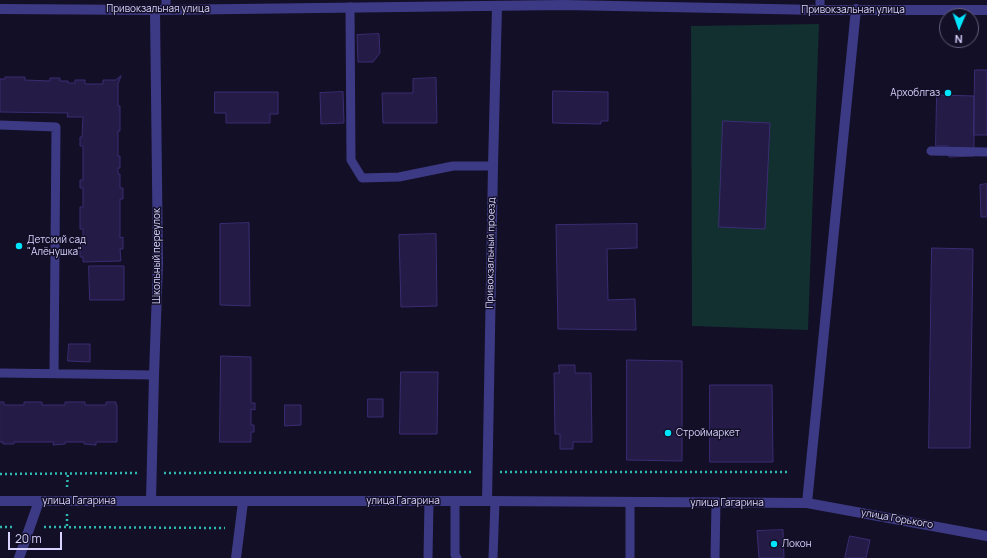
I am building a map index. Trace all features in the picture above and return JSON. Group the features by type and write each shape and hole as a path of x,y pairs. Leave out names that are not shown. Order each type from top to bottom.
{"street":[{"name":"Привокзальная улица","path":"0,9 155,10 166,5 350,7 820,5 856,9 987,10"},
{"name":"Привокзальный проезд","path":"491,501 488,472 497,6"},
{"path":"807,503 856,9"},
{"name":"Школьный переулок","path":"151,501 158,263 155,10"},
{"name":"улица Гагарина","path":"0,501 491,501 807,503"},
{"path":"19,558 39,502"},
{"path":"236,558 243,502"},
{"name":"улица Горького","path":"807,503 987,536"}],"lane":[{"path":"350,7 351,160 362,178 399,177 453,166 493,166"},
{"path":"0,125 56,127 54,372"},
{"path":"931,151 987,152"},
{"path":"0,373 54,372 154,375"},
{"path":"428,558 429,501"},
{"path":"455,501 455,555 457,558"},
{"path":"491,501 493,558"},
{"path":"630,502 630,558"},
{"path":"715,558 716,502"}],"path":[{"path":"0,474 787,472"},
{"path":"0,527 240,528"}],"green space":[{"path":"819,24 808,330 692,326 691,26"}],"building":[{"path":"379,34 380,53 373,62 358,62 357,35"},
{"path":"975,70 987,70 987,135 974,135"},
{"path":"121,76 118,84 120,131 118,131 118,156 120,156 120,168 118,168 118,174 120,174 120,188 123,188 123,199 120,199 120,238 123,237 123,249 120,249 121,261 83,262 83,257 80,257 80,246 83,246 83,229 80,229 80,207 83,207 83,188 80,188 80,180 83,180 83,146 80,146 80,137 82,137 83,117 67,117 68,113 0,112 0,79 5,79 5,77 25,77 25,80 50,81 50,78 60,78 60,81 68,81 68,83 75,83 75,80 85,80 85,84 103,84 103,80 115,80"},
{"path":"436,78 437,123 383,123 382,93 413,93 413,79"},
{"path":"553,91 608,92 608,121 601,121 601,124 553,123"},
{"path":"215,92 278,92 278,114 270,114 270,123 226,123 226,113 215,113"},
{"path":"343,92 344,123 321,124 320,93"},
{"path":"937,95 974,96 974,156 949,157 948,146 936,146"},
{"path":"723,121 770,123 765,229 719,227"},
{"path":"987,184 987,217 981,217 980,185"},
{"path":"249,223 250,306 220,305 220,224"},
{"path":"637,224 637,248 607,249 608,300 635,299 636,330 558,329 556,225"},
{"path":"436,234 437,306 401,307 399,235"},
{"path":"932,248 973,249 970,448 929,448"},
{"path":"89,266 124,266 124,300 90,300"},
{"path":"69,344 90,344 90,362 68,361"},
{"path":"221,356 251,357 251,403 255,403 255,410 251,409 251,425 254,425 254,432 251,432 251,442 220,442"},
{"path":"627,360 682,361 682,461 627,460"},
{"path":"559,365 575,365 575,373 591,373 592,442 573,442 573,449 560,449 560,434 555,434 554,373 559,373"},
{"path":"401,372 438,372 437,434 400,434"},
{"path":"710,385 772,385 773,462 710,462"},
{"path":"368,399 383,399 383,417 368,417"},
{"path":"0,402 4,402 4,405 24,405 24,402 42,402 42,405 65,405 65,402 85,402 85,405 106,405 106,402 116,402 117,442 96,442 96,445 84,444 84,442 65,442 65,444 53,445 54,442 14,442 14,444 3,444 3,442 0,442"},
{"path":"285,405 301,405 301,425 285,426"},
{"path":"783,530 784,558 759,558 757,531"},
{"path":"850,536 870,540 866,558 845,558"}],"place":[{"name":"Архоблгаз","path":"948,93"},
{"name":"Детский сад \"Алёнушка\"","path":"19,246"},
{"name":"Строймаркет","path":"668,433"},
{"name":"Локон","path":"774,544"}]}
